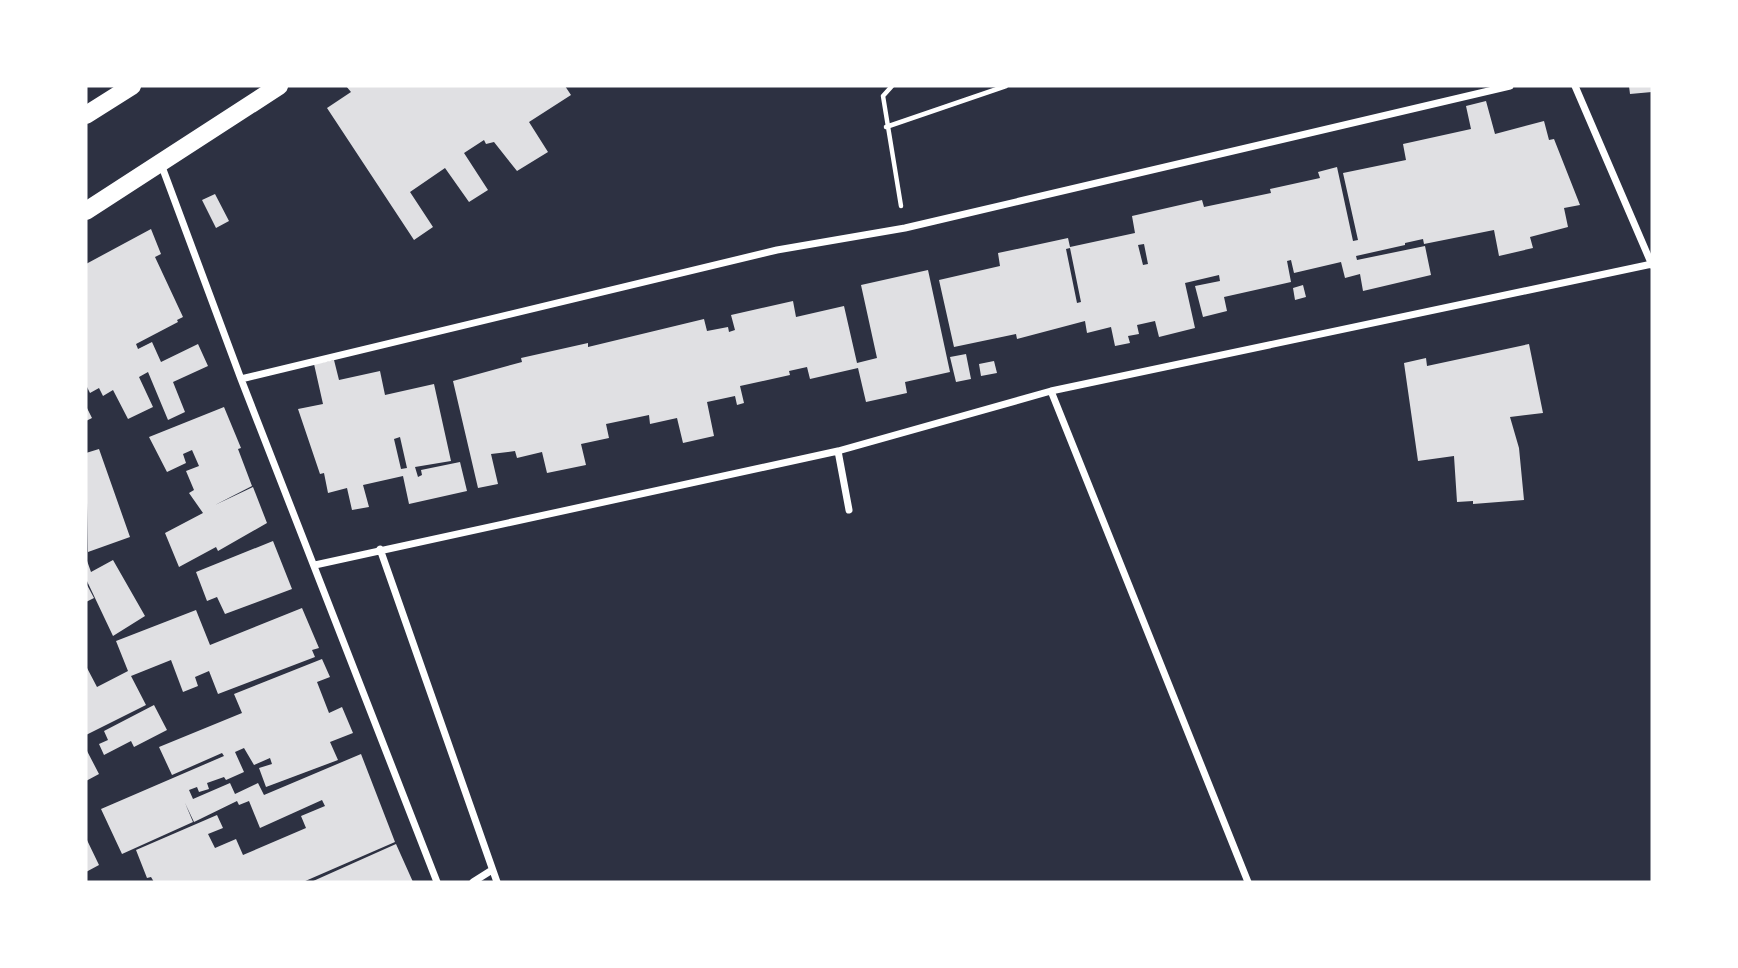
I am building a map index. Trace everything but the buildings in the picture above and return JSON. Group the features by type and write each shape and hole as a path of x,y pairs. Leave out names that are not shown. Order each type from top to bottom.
{"main road":[{"path":"86,211 279,86"},
{"path":"86,116 127,87"}],"street":[{"path":"241,379 778,250 905,228 1510,86"},
{"path":"316,565 838,451 1052,391 1652,264 1575,86"},
{"path":"161,163 241,379 316,565 437,882"},
{"path":"1052,391 1248,882"},
{"path":"838,451 849,510"},
{"path":"380,549 496,882"},
{"path":"473,882 492,870"}],"path":[{"path":"892,86 883,96 886,127 905,228"},
{"path":"886,127 1006,86"}]}
